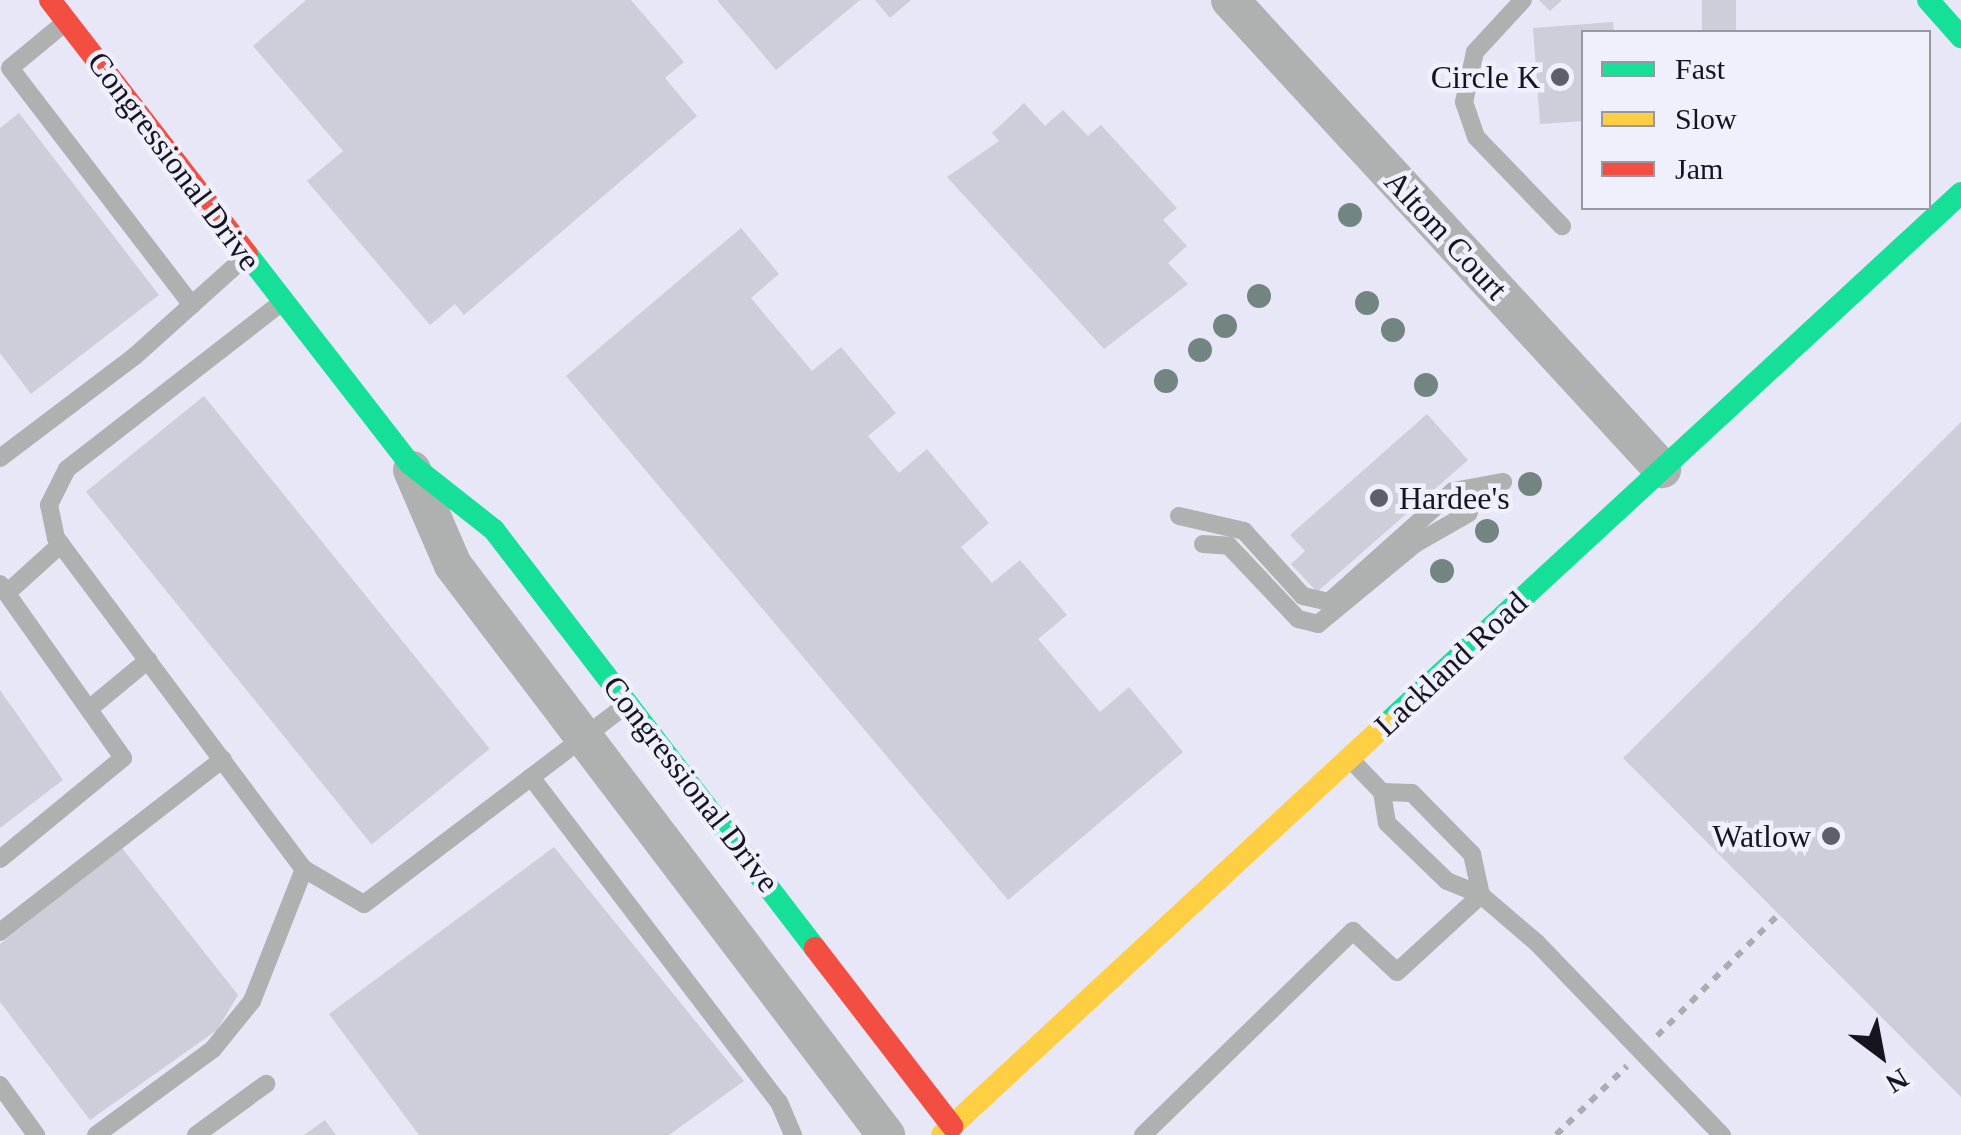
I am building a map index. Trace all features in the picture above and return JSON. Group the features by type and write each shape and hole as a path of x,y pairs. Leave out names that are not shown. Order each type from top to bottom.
{"street":[{"name":"Congressional Drive","path":"50,0 409,463 494,530 951,1132"},
{"name":"Altom Court","path":"1230,0 1662,469"},
{"path":"1918,5 1961,37"},
{"name":"Lackland Road","path":"951,1132 1870,271 1961,192"},
{"path":"1870,271 1888,223"},
{"path":"1870,271 1924,256"},
{"name":"Congressional Drive","path":"409,463 452,564 886,1135"}],"lane":[{"path":"1522,0 1475,52 1464,102 1476,137 1562,226"},
{"path":"67,22 5,72 192,305"},
{"path":"0,458 192,305 246,256"},
{"path":"283,302 68,468 49,505 61,544 304,869 364,904 628,704"},
{"path":"1179,516 1244,531 1303,596 1330,602 1453,491 1503,482"},
{"path":"1203,544 1230,546 1298,619 1318,624 1415,544 1469,513"},
{"path":"0,859 123,758 4,588 61,544"},
{"path":"89,709 148,660"},
{"path":"1350,758 1382,792 1387,822 1447,881 1482,895 1643,1050 1722,1135"},
{"path":"0,932 224,759"},
{"path":"531,777 778,1102 793,1135"},
{"path":"1382,792 1412,793 1472,854 1482,895"},
{"path":"96,1135 213,1048 252,1000 304,869"},
{"path":"1143,1135 1353,931 1397,972 1482,895"},
{"path":"196,1135 266,1084"},
{"path":"0,1086 36,1135"}],"path":[{"path":"1556,1135 1780,914"}],"building":[{"path":"306,0 631,0 684,62 665,78 697,116 464,315 455,304 430,325 307,181 343,151 253,46"},
{"path":"717,0 860,0 776,70"},
{"path":"875,0 911,0 890,18"},
{"path":"1539,0 1562,0 1550,11"},
{"path":"1702,0 1736,0 1736,30 1702,30"},
{"name":"Circle K","path":"1613,22 1614,30 1581,30 1581,121 1540,124 1533,28"},
{"path":"1024,103 1045,126 1063,110 1088,136 1101,125 1177,208 1163,220 1187,246 1168,263 1188,284 1104,349 947,177 999,141 992,133"},
{"path":"19,113 159,295 31,394 0,353 0,128"},
{"path":"741,228 779,274 751,298 812,371 841,347 896,413 868,436 899,473 927,449 989,523 961,547 992,583 1020,560 1067,615 1038,639 1100,712 1129,687 1183,752 1008,900 566,376"},
{"path":"204,396 490,749 372,844 86,492"},
{"name":"Hardee's","path":"1427,414 1468,460 1317,592 1291,564 1305,551 1290,535"},
{"name":"Watlow","path":"1961,422 1961,1097 1623,758"},
{"path":"0,690 63,780 0,828"},
{"path":"554,847 744,1081 669,1135 419,1135 329,1014"},
{"path":"122,848 238,995 217,1030 90,1120 0,1002 0,944"},
{"path":"325,1120 336,1135 304,1135"}],"traffic: fast":[{"path":"1928,0 1961,37"},
{"path":"1385,725 1961,193"},
{"path":"247,254 409,463 494,530 815,948"}],"traffic: slow":[{"path":"942,1135 1385,725"}],"traffic: jam":[{"path":"50,0 247,254"},
{"path":"815,948 952,1126"}],"place":[{"name":"Circle K","path":"1560,77"},
{"name":"Hardee's","path":"1379,498"},
{"name":"Watlow","path":"1831,836"}]}
